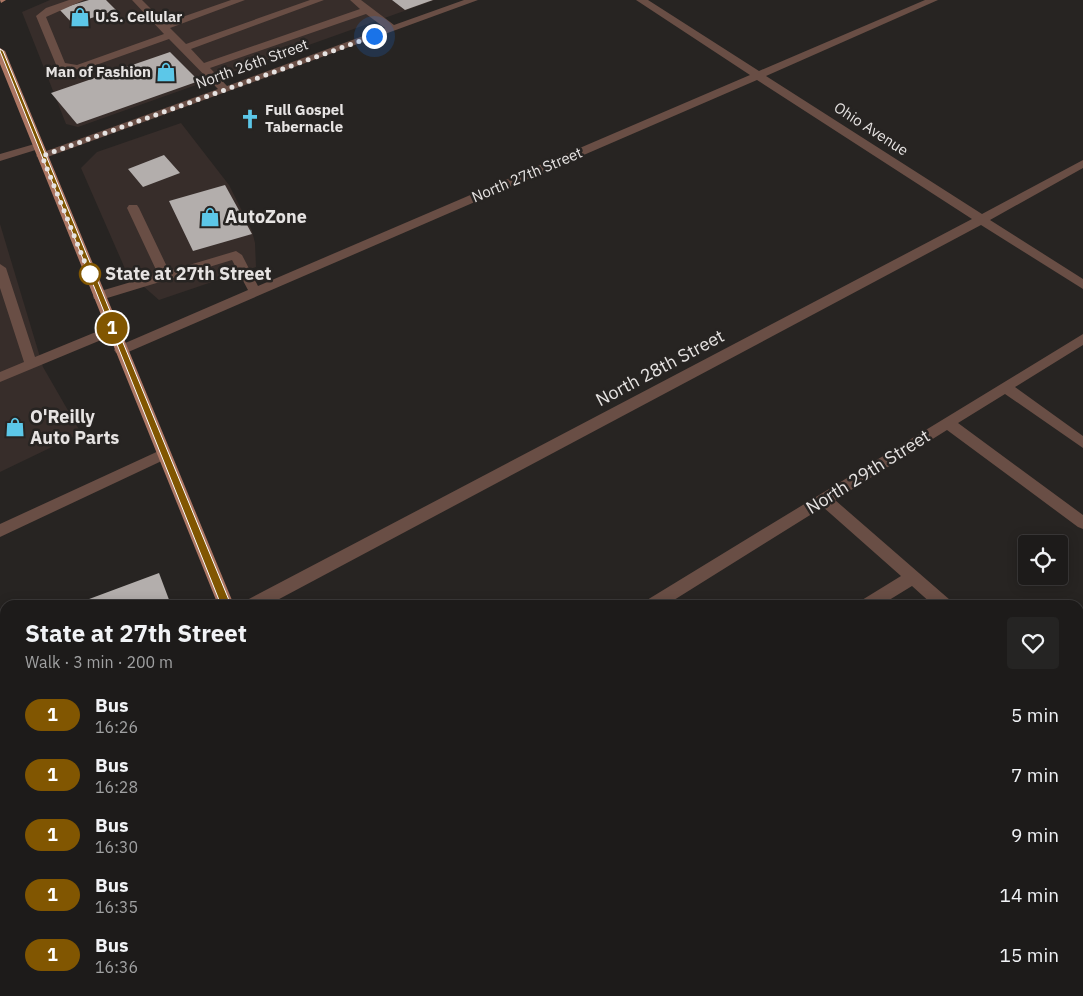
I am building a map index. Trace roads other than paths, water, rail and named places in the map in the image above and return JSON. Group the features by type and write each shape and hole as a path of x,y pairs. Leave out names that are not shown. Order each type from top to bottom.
{"main road":[{"path":"0,51 224,600"}],"street":[{"path":"79,0 49,10 41,16 61,65 68,68 78,68 171,35"},
{"path":"139,2 153,0"},
{"path":"163,27 240,0"},
{"path":"184,48 319,0"},
{"path":"355,0 392,29"},
{"name":"North 26th Street","path":"0,158 40,151 225,90 473,0"},
{"name":"Ohio Avenue","path":"642,0 1083,284"},
{"name":"North 27th Street","path":"121,350 933,0"},
{"path":"139,2 225,90"},
{"path":"204,68 367,10"},
{"name":"North 28th Street","path":"262,600 982,219 1083,163"},
{"path":"133,208 165,276"},
{"path":"99,296 236,255 255,292"},
{"path":"0,268 31,364"},
{"path":"0,376 113,330"},
{"name":"North 29th Street","path":"662,600 1083,339"},
{"path":"1005,387 1083,443"},
{"path":"948,423 1083,523"},
{"path":"0,531 163,454"},
{"path":"824,499 938,600"},
{"path":"876,600 913,577"}],"place":[{"name":"U.S. Cellular","path":"80,17"},
{"name":"Man of Fashion","path":"166,72"},
{"name":"Full Gospel Tabernacle","path":"250,119"},
{"name":"AutoZone","path":"210,217"},
{"name":"State at 27th Street","path":"90,274"},
{"name":"O'Reilly Auto Parts","path":"15,427"}]}
